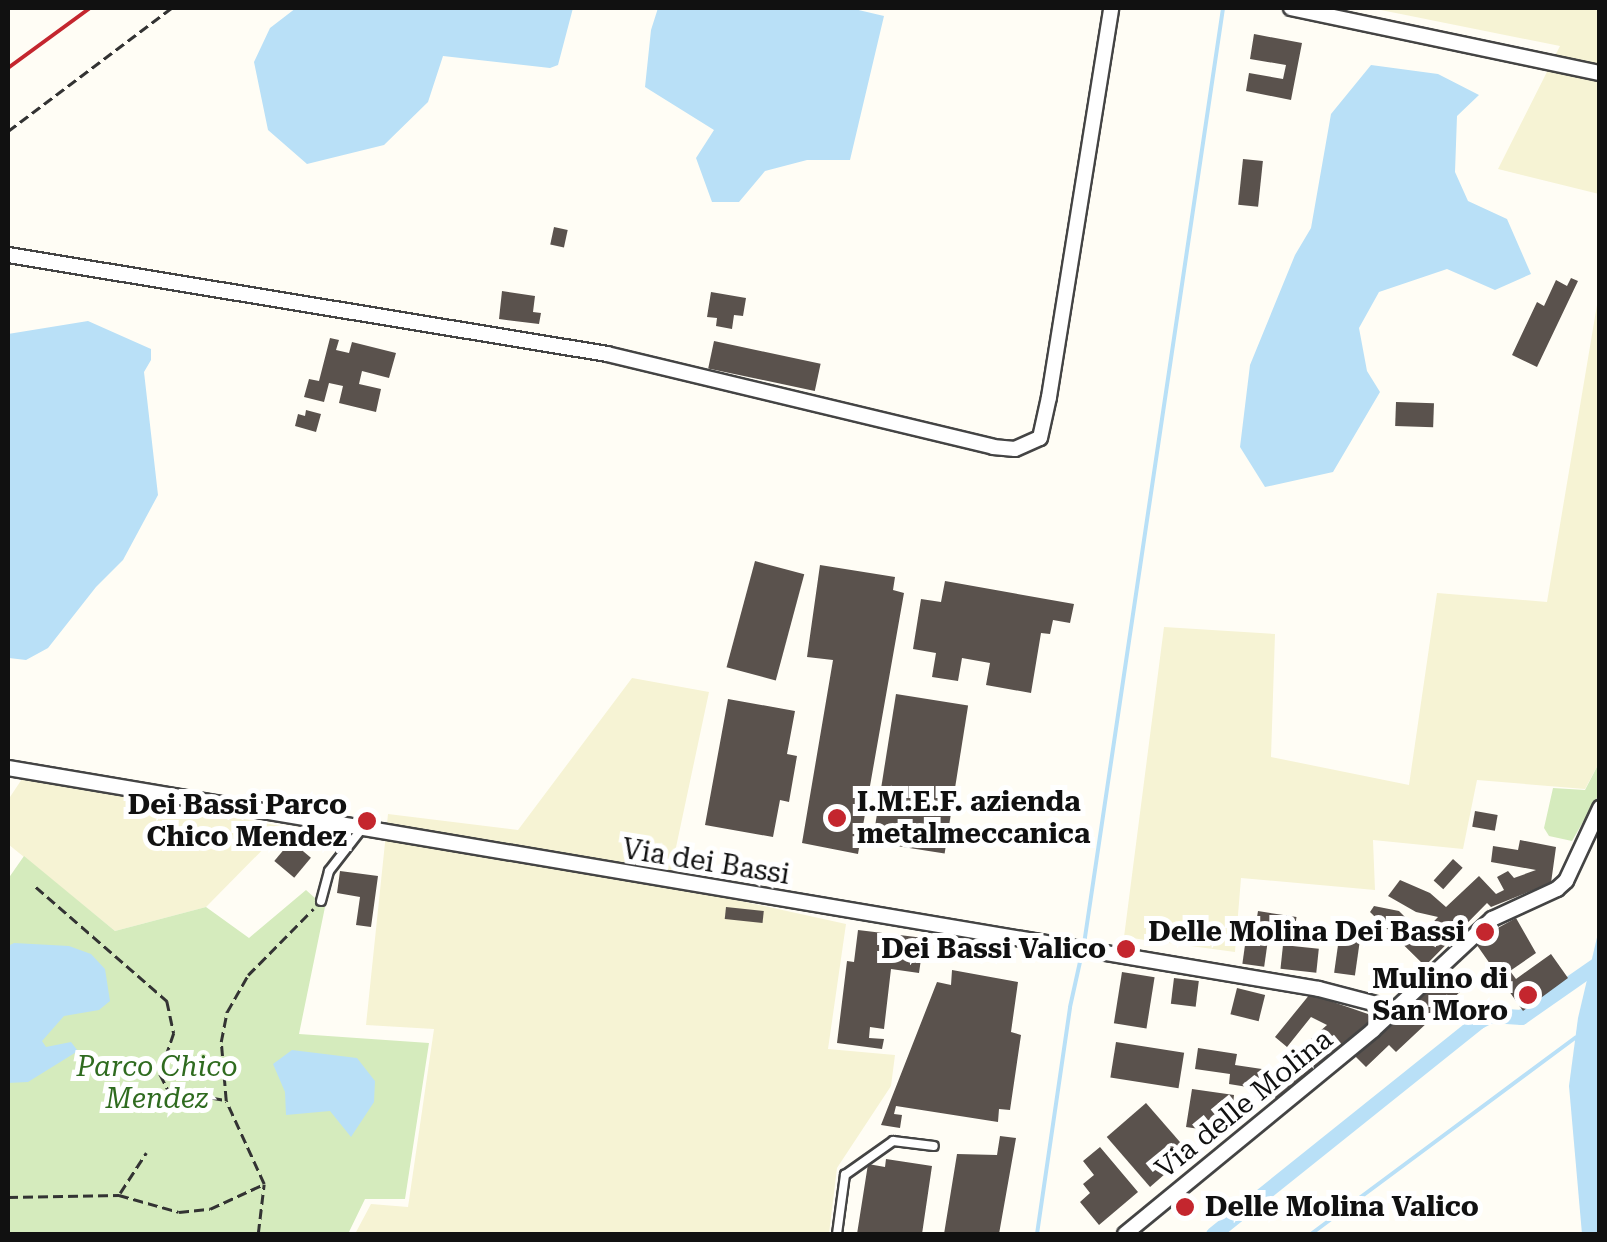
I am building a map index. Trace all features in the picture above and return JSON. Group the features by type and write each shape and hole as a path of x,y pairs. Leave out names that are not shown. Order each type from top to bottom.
{"street":[{"path":"8,255 607,354 993,447 1015,448 1040,438 1050,397 1111,8"},
{"path":"1290,8 1600,73"},
{"name":"Via dei Bassi","path":"8,768 1319,989 1395,1009"},
{"name":"Via delle Molina","path":"1125,1234 1395,1009 1492,918 1558,889 1600,808"}],"lane":[{"path":"322,901 329,872 360,830"},
{"path":"837,1234 844,1174 893,1141 934,1146"}],"path":[{"path":"8,131 170,8"},
{"path":"36,887 167,1001 174,1033 160,1074 168,1090 226,1101"},
{"path":"258,1234 264,1184 226,1101 221,1042 227,1012 248,975 322,901"},
{"path":"120,1195 146,1153"},
{"path":"8,1197 120,1195 179,1212 210,1209 264,1184"}],"shaded area":[{"path":"1371,8 1599,8 1599,194 1498,169 1560,46"},
{"path":"1599,293 1600,761 1585,789 1477,780 1463,849 1373,840 1375,890 1241,878 1235,952 1124,937 1164,627 1275,634 1271,757 1409,785 1437,593 1547,602"},
{"path":"632,678 709,692 668,885 846,924 828,1049 895,1055 891,1086 837,1168 829,1234 355,1234 371,1204 408,1207 434,1029 366,1025 388,814 518,830"},
{"path":"24,776 285,827 206,907 115,931 8,844 8,800"}],"green space":[{"path":"1599,763 1599,794 1572,841 1549,836 1544,828 1553,788 1585,790"},
{"name":"Parco Chico Mendez","path":"24,856 115,931 206,907 249,938 306,890 325,907 299,1034 429,1043 405,1199 365,1199 348,1234 8,1234 8,879"}],"water":[{"path":"296,8 573,8 558,65 550,68 443,56 428,102 384,145 307,164 268,130 254,62 270,28"},
{"path":"658,8 850,8 884,16 850,160 807,160 765,171 739,202 712,202 696,158 714,130 645,87 651,30"},
{"path":"1371,65 1438,74 1479,95 1457,116 1455,172 1468,201 1507,219 1531,274 1495,290 1447,269 1379,292 1359,328 1367,371 1380,392 1333,472 1265,487 1240,447 1250,365 1295,255 1311,228 1331,114"},
{"path":"88,321 151,349 151,360 144,372 158,495 123,560 96,587 48,648 26,660 9,658 8,334"},
{"path":"1599,929 1599,1234 1582,1234 1569,1086 1578,1018"},
{"path":"8,946 69,946 91,954 105,969 110,1001 99,1010 64,1016 42,1041 46,1047 71,1042 78,1051 28,1082 8,1083"},
{"path":"292,1050 357,1058 375,1081 374,1102 351,1137 330,1111 286,1115 285,1092 273,1064"}],"building":[{"path":"1254,34 1302,43 1291,100 1246,91 1249,73 1283,79 1286,65 1250,59"},
{"path":"1243,159 1263,161 1258,207 1238,205"},
{"path":"554,227 568,230 564,248 550,245"},
{"path":"1571,278 1578,281 1537,367 1512,355 1537,302 1544,306 1556,280 1567,286"},
{"path":"502,291 535,296 533,312 541,313 539,324 499,319"},
{"path":"711,292 746,298 743,316 734,315 732,329 716,326 717,318 707,317"},
{"path":"330,338 339,340 336,350 349,353 352,342 396,353 389,378 362,371 359,384 381,389 376,412 339,403 343,386 329,383 324,402 304,397 309,379 319,381"},
{"path":"714,341 821,364 815,391 708,368"},
{"path":"1396,402 1434,403 1433,427 1395,426"},
{"path":"306,410 321,414 316,432 295,426 298,414 305,416"},
{"path":"755,561 804,574 776,680 727,667"},
{"path":"820,565 895,577 893,590 904,593 858,854 802,843 833,660 807,657"},
{"path":"945,581 1074,604 1070,623 1053,620 1050,634 1041,633 1031,693 986,685 990,663 962,658 958,681 932,677 936,653 913,649 921,599 941,602"},
{"path":"896,694 968,705 945,854 873,842"},
{"path":"728,699 795,711 787,754 797,756 789,802 780,800 773,837 705,825"},
{"path":"1475,811 1498,815 1495,831 1472,827"},
{"path":"1520,840 1556,847 1551,883 1491,907 1487,903 1425,966 1370,912 1374,906 1399,911 1422,934 1438,917 1416,912 1388,896 1400,880 1430,893 1446,907 1479,876 1496,894 1504,890 1497,877 1508,871 1514,878 1536,870 1491,862 1493,846 1518,850"},
{"path":"291,841 311,858 294,878 274,861"},
{"path":"1453,859 1463,868 1443,889 1434,881"},
{"path":"340,871 378,876 371,927 356,925 360,897 337,893"},
{"path":"726,907 764,911 763,923 725,919"},
{"path":"1258,911 1297,917 1293,939 1255,933"},
{"path":"1516,918 1536,953 1510,971 1516,979 1551,954 1568,978 1523,1011 1474,941"},
{"path":"858,930 924,938 919,973 891,969 884,1029 870,1027 869,1038 884,1039 882,1049 837,1043 847,961 854,962"},
{"path":"1246,938 1268,941 1264,967 1242,964"},
{"path":"1339,938 1360,941 1355,976 1334,973"},
{"path":"1283,945 1319,949 1316,973 1280,969"},
{"path":"952,970 1018,982 1011,1032 1021,1035 1010,1110 999,1109 998,1122 896,1106 894,1114 902,1115 900,1128 881,1125 937,982 951,985"},
{"path":"1443,971 1462,990 1396,1052 1389,1045 1366,1067 1354,1055"},
{"path":"1122,972 1155,977 1146,1029 1114,1023"},
{"path":"1174,978 1199,981 1196,1007 1171,1004"},
{"path":"1237,988 1265,995 1259,1021 1230,1014"},
{"path":"1310,994 1368,1014 1372,1022 1277,1101 1272,1091 1229,1084 1230,1074 1195,1069 1198,1048 1237,1054 1235,1065 1275,1071 1327,1025 1311,1017 1287,1047 1275,1037"},
{"path":"1116,1042 1184,1053 1179,1088 1110,1078"},
{"path":"1192,1089 1234,1095 1233,1105 1227,1104 1224,1122 1207,1120 1206,1130 1186,1127"},
{"path":"1146,1103 1189,1153 1150,1187 1107,1137"},
{"path":"1000,1136 1016,1138 999,1234 944,1234 957,1154 997,1155"},
{"path":"1100,1147 1138,1192 1099,1225 1080,1202 1090,1193 1083,1184 1094,1175 1083,1161"},
{"path":"886,1159 932,1166 922,1234 857,1234 868,1164 885,1167"}],"waterway":[{"path":"1084,944 1223,8"},
{"path":"1037,1234 1070,1007 1082,953"},
{"path":"1213,1234 1479,1021 1491,1015 1521,1017 1594,966"},
{"path":"1311,1234 1576,1037"}],"railway":[{"path":"8,68 90,8"}],"place":[{"name":"I.M.E.F. azienda metalmeccanica","path":"837,818"},
{"name":"Dei Bassi Parco Chico Mendez","path":"367,821"},
{"name":"Delle Molina Dei Bassi","path":"1485,932"},
{"name":"Dei Bassi Valico","path":"1126,949"},
{"name":"Mulino di San Moro","path":"1528,995"},
{"name":"Delle Molina Valico","path":"1185,1207"}]}
